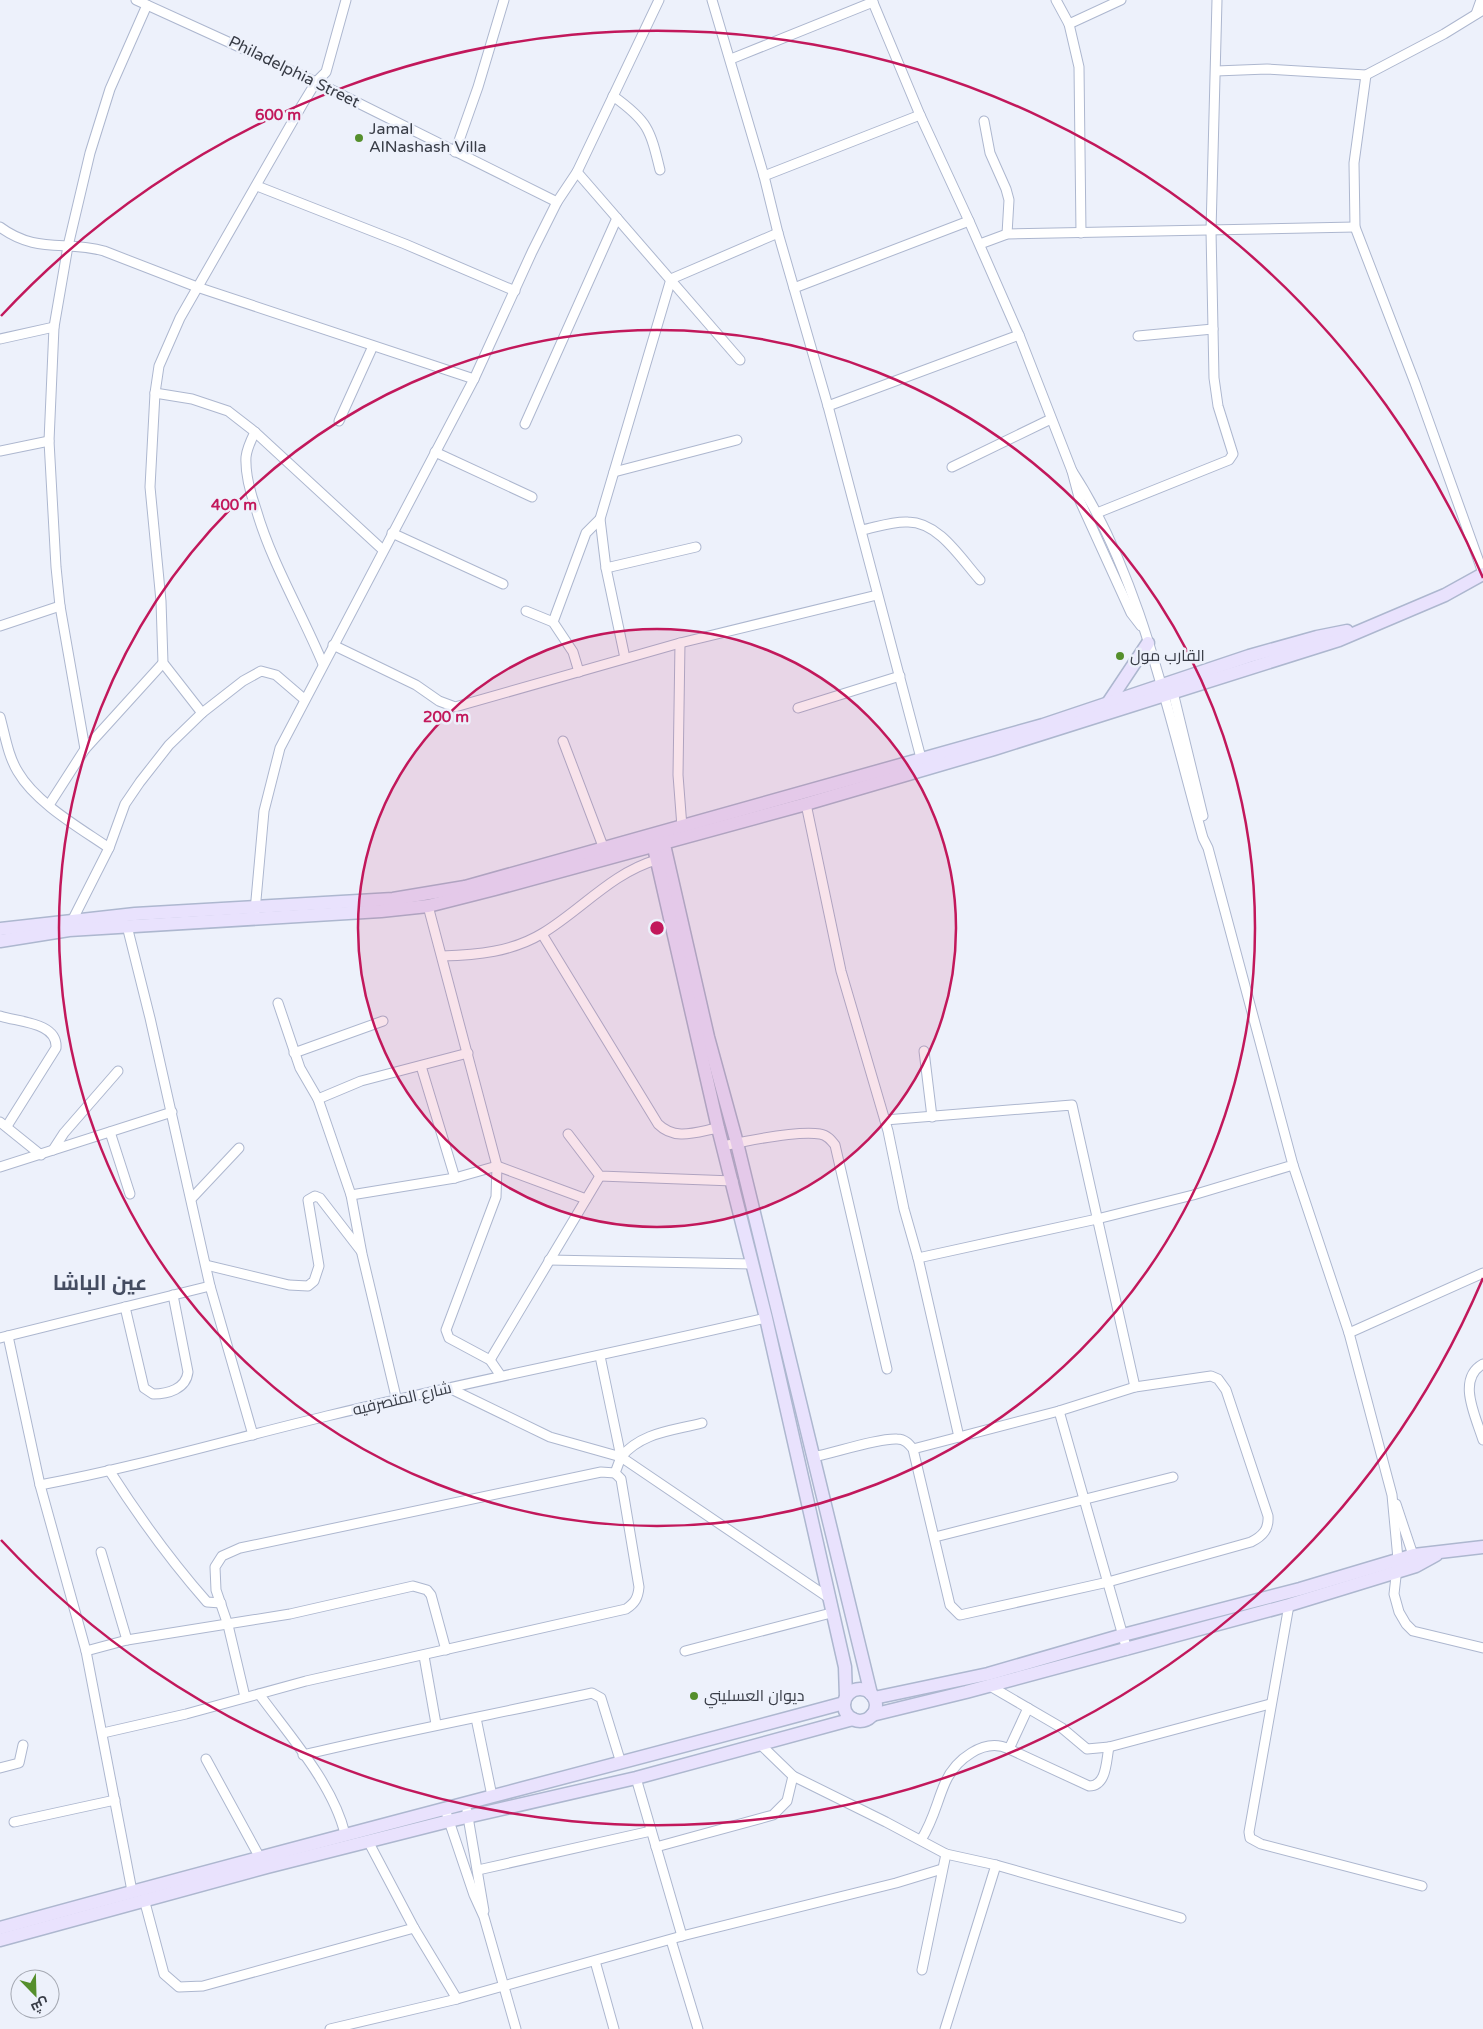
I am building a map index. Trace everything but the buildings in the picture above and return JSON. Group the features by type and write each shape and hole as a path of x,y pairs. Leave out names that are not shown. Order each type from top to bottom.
{"street":[{"name":"Philadelphia Street","path":"136,0 218,35 316,82 557,202"},
{"path":"202,714 163,663 161,601 150,487 154,393 159,366 167,346 198,287 257,186 267,164 316,82 323,77 329,65 346,0"},
{"path":"455,152 478,87 504,0"},
{"path":"254,919 264,811 274,768 287,732 474,379 557,202 577,172 658,0"},
{"path":"712,0 764,176 778,233 828,406 921,758"},
{"path":"1056,0 1069,24 1079,67 1081,233"},
{"path":"1069,24 1121,0"},
{"path":"1097,513 1188,477 1232,457 1232,450 1215,393 1211,231 1217,0"},
{"path":"1216,71 1267,69 1366,75 1437,38 1480,12 1481,0"},
{"path":"730,58 872,1 920,115 980,244 1018,335 1072,471 1080,501 1131,613 1142,628"},
{"path":"85,749 60,606 56,567 49,441 54,327 68,246 90,153 110,89 146,5"},
{"path":"0,941 69,930 380,911 428,906 657,839 682,827 921,758 1044,725 1108,703 1313,649 1438,598 1483,574 1415,383 1355,227 1354,163 1366,75"},
{"path":"613,96 635,112 646,125 652,138 660,170"},
{"path":"764,176 920,115"},
{"path":"984,121 990,153 1009,200 1006,234"},
{"path":"577,172 740,360"},
{"path":"257,186 405,244 515,291"},
{"path":"524,424 616,218"},
{"path":"794,288 969,220"},
{"path":"0,227 22,239 53,247 89,246 104,250 198,287 474,379"},
{"path":"980,244 1006,234 1355,227"},
{"path":"671,279 778,233"},
{"path":"625,658 606,568 600,519 671,279"},
{"path":"0,339 54,327"},
{"path":"1138,336 1214,329"},
{"path":"828,406 1018,335"},
{"path":"339,420 373,346"},
{"path":"154,393 210,404 228,411 255,432 383,550"},
{"path":"952,467 1051,420"},
{"path":"255,432 246,455 248,486 268,547 284,583 308,626 323,664"},
{"path":"614,472 737,440"},
{"path":"0,451 49,441"},
{"path":"435,452 532,497"},
{"path":"1072,471 1097,513 1130,589 1142,628 1167,688 1204,841 1208,848 1293,1165 1349,1332 1392,1495 1398,1565 1394,1594 1399,1612 1410,1628 1427,1636 1483,1648"},
{"path":"552,622 586,533 600,519"},
{"path":"862,530 895,523 918,523 929,527 946,541 980,580"},
{"path":"392,533 503,584"},
{"path":"606,568 696,547"},
{"path":"333,645 416,684 439,701 455,707 680,643 877,595"},
{"path":"0,626 60,606"},
{"path":"526,611 552,622 573,652 579,672"},
{"path":"680,643 678,775 682,827"},
{"path":"1108,703 1148,643"},
{"path":"49,805 85,749 163,663"},
{"path":"73,919 109,848 122,810 132,792 169,746 202,714 242,681 261,671 276,675 304,699"},
{"path":"798,708 900,676"},
{"path":"0,929 73,919 255,906 330,904 424,895 465,887 604,849 657,839 806,804 994,749 1167,688"},
{"path":"0,717 17,772 24,781 49,805 109,848"},
{"path":"563,741 604,849"},
{"path":"806,804 841,971 884,1120 959,1437"},
{"path":"657,839 656,860 718,1128 733,1181 766,1318 845,1667 846,1712 853,1719"},
{"path":"657,839 737,1143 873,1696 875,1710 872,1715"},
{"path":"442,956 488,954 542,934 628,871 656,860"},
{"path":"428,906 468,1053 496,1166 498,1183 496,1197 446,1330 450,1338 490,1360 501,1376"},
{"path":"126,926 172,1112 210,1286 253,1435"},
{"path":"542,934 658,1124 664,1130 677,1135 718,1128"},
{"path":"278,1003 305,1080 318,1099 351,1195 362,1254 397,1402"},
{"path":"0,1016 48,1030 54,1036 56,1042 56,1048 4,1124 41,1155"},
{"path":"294,1053 383,1021"},
{"path":"924,1051 932,1116"},
{"path":"318,1099 361,1081 468,1053"},
{"path":"421,1066 455,1178"},
{"path":"53,1150 64,1133 118,1071"},
{"path":"884,1120 1072,1105 1135,1387"},
{"path":"0,1167 172,1112"},
{"path":"110,1132 130,1194"},
{"path":"568,1134 600,1176"},
{"path":"723,1146 781,1136 820,1134 829,1138 835,1145 887,1369"},
{"path":"192,1198 239,1148"},
{"path":"918,1258 1097,1219 1193,1195 1293,1165"},
{"path":"351,1195 455,1178 496,1166 586,1199"},
{"path":"490,1360 600,1176"},
{"path":"600,1176 733,1181"},
{"path":"206,1265 289,1285 308,1286 314,1282 319,1266 308,1200 316,1196 320,1198 362,1254"},
{"path":"549,1260 753,1264"},
{"path":"1349,1332 1483,1273"},
{"path":"132,1891 86,1651 40,1485 4,1337 210,1286"},
{"path":"125,1307 144,1388 153,1394 166,1393 184,1384 187,1380 188,1372 173,1294"},
{"name":"شارع المتصرفيه","path":"40,1485 189,1452 501,1376 600,1356 766,1318"},
{"path":"600,1356 621,1457"},
{"path":"1483,1364 1471,1374 1469,1384 1471,1401 1483,1440"},
{"path":"813,1457 898,1438 907,1441 913,1449 950,1605 960,1615 1108,1582 1251,1542 1260,1537 1268,1525 1268,1516 1223,1384 1212,1376 1135,1387 1059,1411 913,1449"},
{"path":"449,1388 550,1437 621,1457 829,1598"},
{"path":"1059,1411 1085,1498 1126,1650"},
{"path":"615,1473 621,1457 630,1446 643,1438 702,1423"},
{"path":"109,1470 142,1523 177,1568 207,1602 221,1603"},
{"path":"103,1733 259,1694 306,1681 424,1656 626,1609 632,1605 638,1595 638,1587 620,1479 615,1473 601,1472 240,1548 222,1556 215,1567 216,1590 228,1625 245,1697"},
{"path":"935,1537 1173,1477"},
{"path":"1392,1495 1401,1512 1415,1560"},
{"path":"0,1928 259,1856 621,1764 845,1700 855,1689 861,1689 873,1696 961,1681 1123,1635 1440,1553 1483,1547"},
{"path":"101,1552 127,1640"},
{"path":"0,1940 144,1899 368,1841 636,1778 853,1719 863,1720 872,1715 1126,1650 1288,1605 1398,1565"},
{"path":"86,1651 127,1640 228,1625 322,1607 413,1586 427,1590 431,1595 446,1650"},
{"path":"1288,1605 1249,1832 1250,1838 1261,1844 1422,1886"},
{"path":"685,1651 832,1613"},
{"path":"424,1656 436,1724"},
{"path":"990,1686 1062,1728 1087,1749 1109,1746 1270,1704"},
{"path":"303,1755 436,1724 476,1718 592,1693 597,1694 600,1698 621,1764"},
{"path":"259,1694 303,1755 334,1806 345,1834"},
{"path":"1009,1749 1028,1708"},
{"path":"476,1718 492,1796"},
{"path":"0,1768 19,1763 23,1745"},
{"path":"761,1745 793,1776 946,1854 996,1865 1181,1918"},
{"path":"921,1840 936,1814 945,1782 964,1758 989,1745 1001,1745 1089,1786 1094,1786 1100,1782 1104,1773 1109,1746"},
{"path":"206,1759 259,1856"},
{"path":"656,1847 773,1815 787,1801 793,1776"},
{"path":"636,1778 682,1936"},
{"path":"14,1822 115,1800"},
{"path":"465,1804 478,1870 484,1916 516,2029"},
{"path":"445,1808 474,1895 484,1916"},
{"path":"478,1870 651,1831"},
{"path":"368,1841 414,1928 458,1999"},
{"path":"922,1970 946,1854"},
{"path":"945,2029 996,1865"},
{"path":"330,2029 369,2025 416,2008 458,1999 682,1936 896,1883 942,1869"},
{"path":"144,1899 164,1974 179,1987 203,1986 414,1928"},
{"path":"671,1940 698,2029"},
{"path":"595,1961 614,2029"}],"place":[{"name":"Jamal AlNashash Villa","path":"359,138"},
{"name":"القارب مول","path":"1120,656"},
{"name":"ديوان العسليني","path":"694,1696"}],"district":[{"name":"عين الباشا","path":"100,1283"}]}
